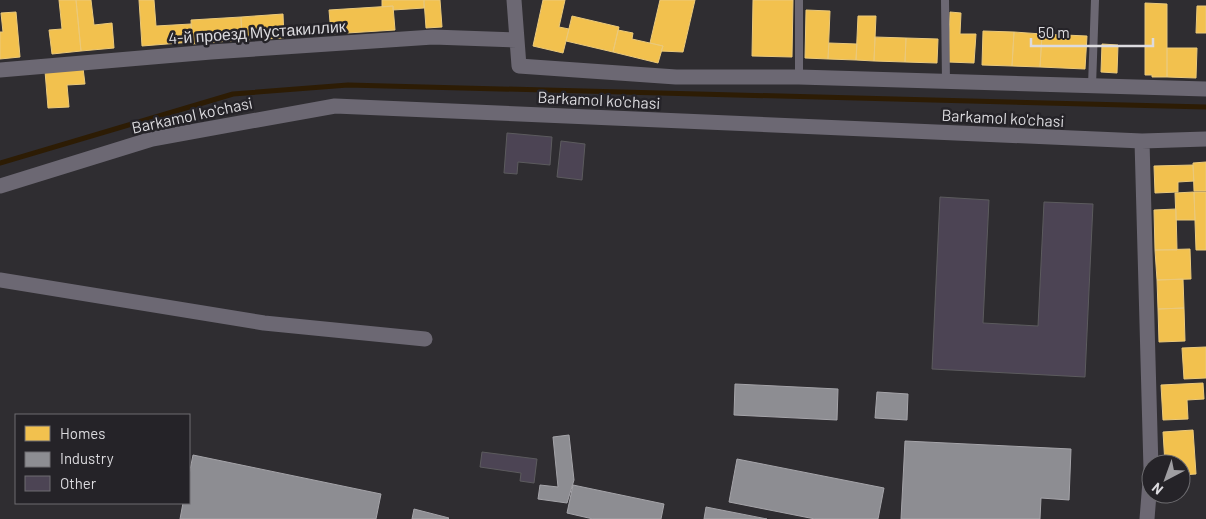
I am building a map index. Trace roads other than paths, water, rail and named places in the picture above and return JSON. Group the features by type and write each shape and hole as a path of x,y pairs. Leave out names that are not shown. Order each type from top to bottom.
{"street":[{"path":"514,0 520,66 676,77 798,77 1206,89"},
{"name":"4-й проезд Мустакиллик","path":"0,70 433,37 517,40"},
{"name":"Barkamol ko'chasi","path":"0,186 152,139 336,106 1142,141 1206,139"},
{"path":"1142,141 1151,470 1147,519"},
{"path":"0,280 264,323 425,339"}],"lane":[{"path":"798,77 799,0"},
{"path":"945,0 946,82"},
{"path":"1092,86 1095,0"}],"waterway":[{"path":"0,163 233,94 348,85 1206,107"}]}
